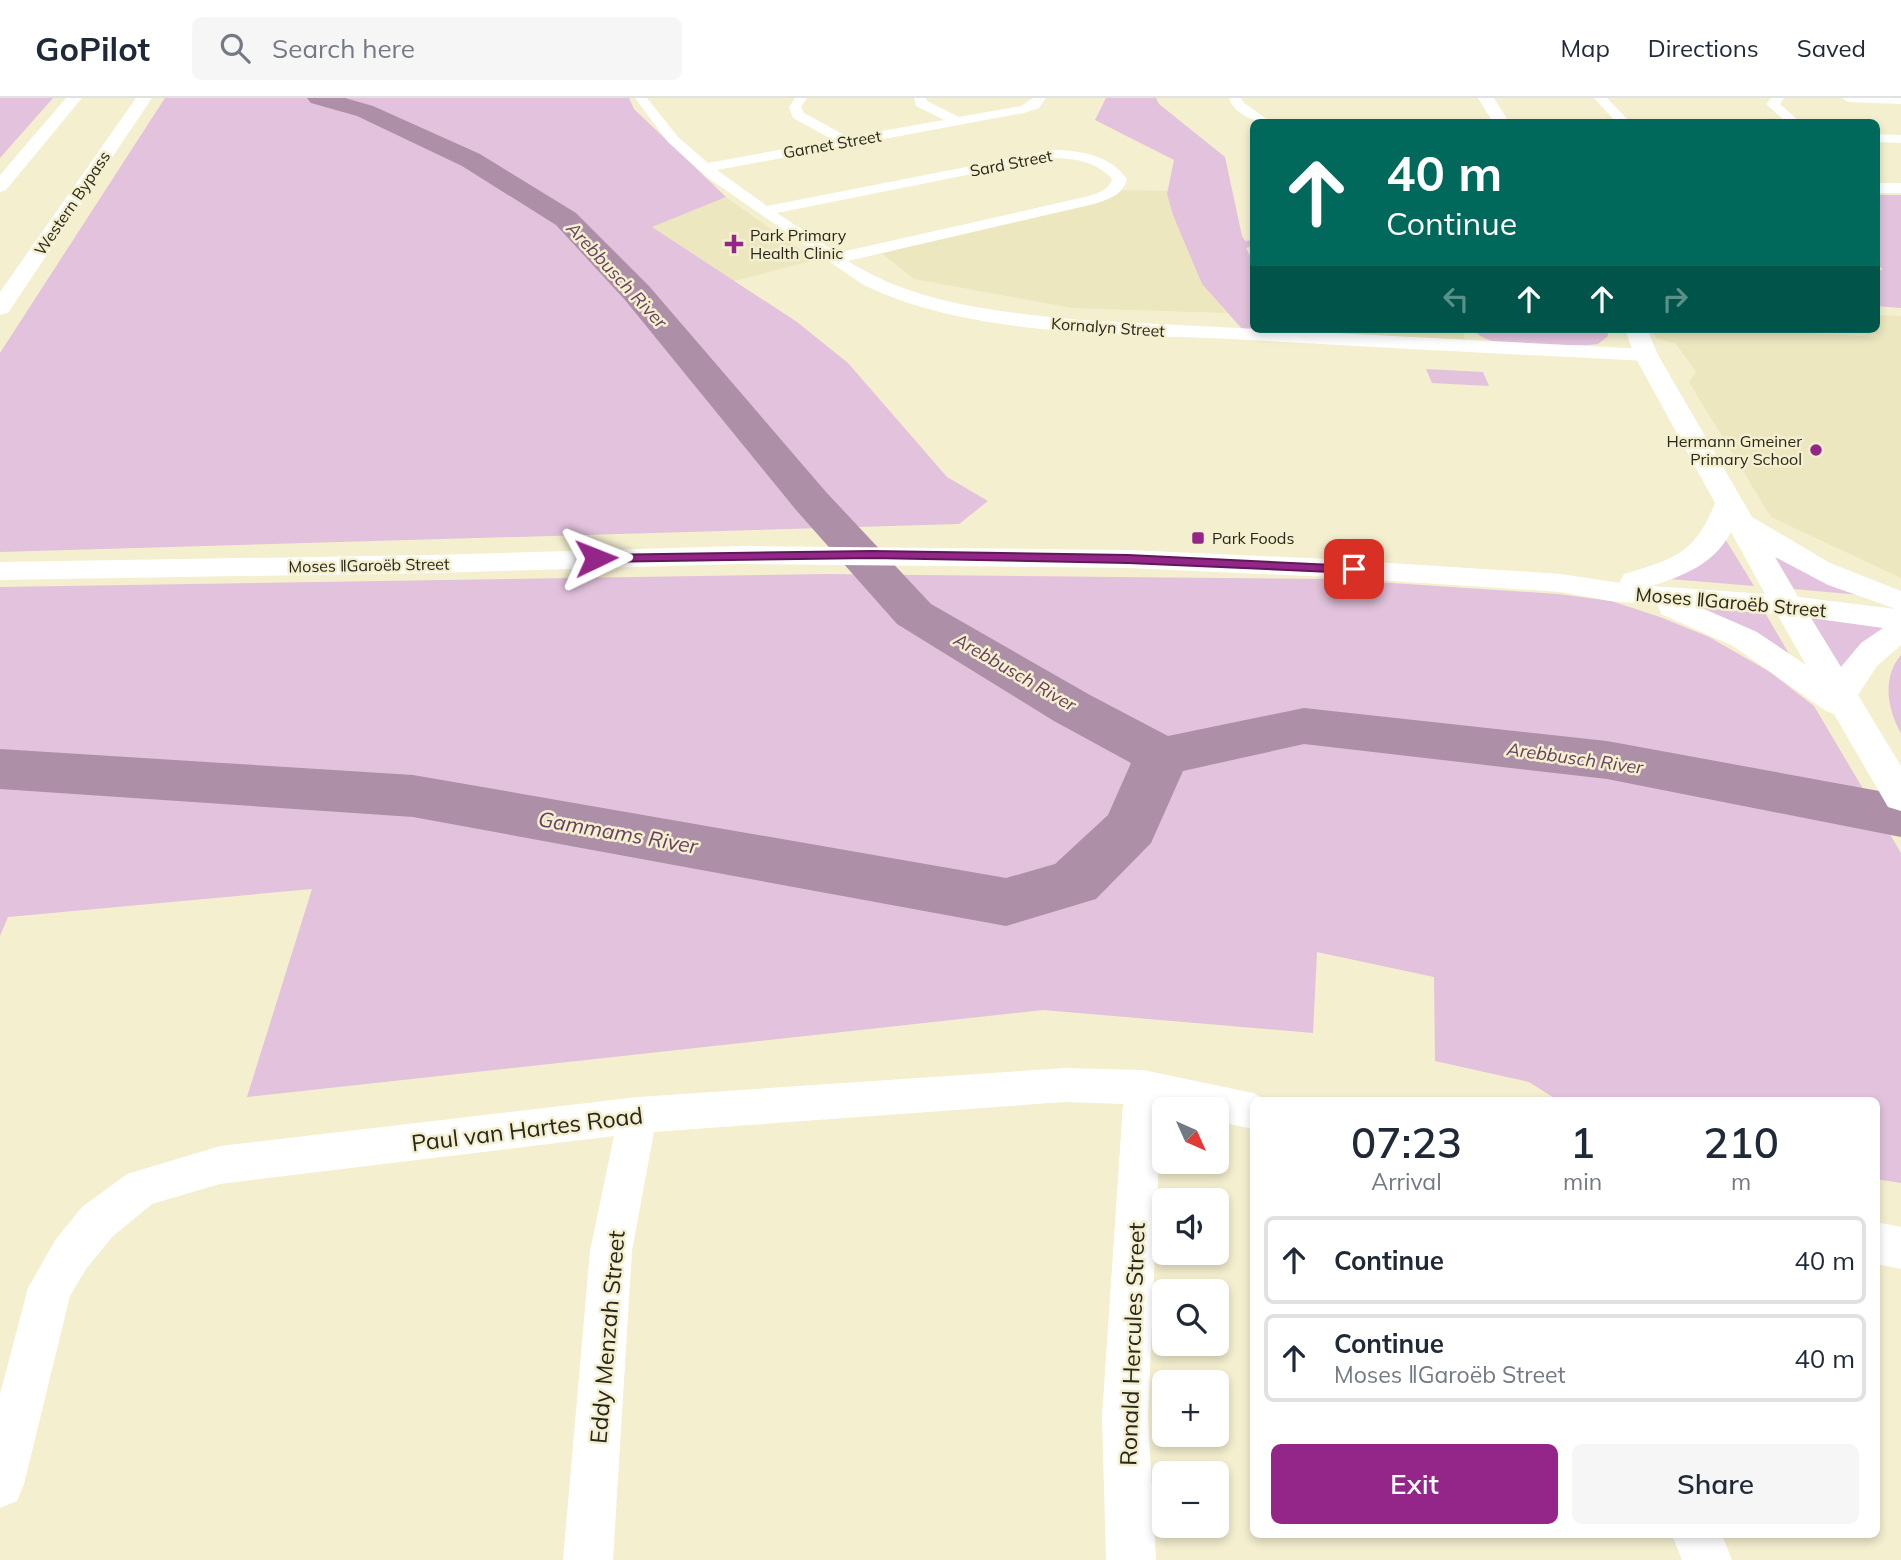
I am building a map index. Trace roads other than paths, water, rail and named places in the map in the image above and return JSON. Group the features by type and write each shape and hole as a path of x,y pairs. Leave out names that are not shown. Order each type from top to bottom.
{"main road":[{"path":"0,186 74,98"},
{"name":"Western Bypass","path":"0,308 144,98"},
{"path":"1486,98 1499,119"},
{"name":"Kornalyn Street","path":"1637,339 1844,704 1894,785"},
{"path":"1635,587 1685,564 1704,552 1733,511 1797,559 1901,603"},
{"name":"Moses ǁGaroëb Street","path":"0,571 434,564 738,555 1128,559 1330,568 1783,598 1901,603"},
{"path":"1635,587 1745,639 1844,704 1859,664 1875,647 1901,632"},
{"name":"Moses ǁGaroëb Street","path":"1783,598 1901,620"}],"street":[{"name":"Kornalyn Street","path":"641,98 665,130 706,168 834,259 865,279 892,291 952,307 1043,322 1126,329 1250,331"},
{"path":"801,98 795,107 798,115 846,142"},
{"path":"920,98 921,103 959,122"},
{"name":"Garnet Street","path":"706,168 1024,109 1034,105 1040,98"},
{"path":"1235,98 1237,104 1260,119"},
{"path":"1600,98 1620,119"},
{"path":"1778,98 1773,100 1772,104 1790,119"},
{"path":"1848,98 1901,100"},
{"path":"1880,138 1901,139"},
{"name":"Sard Street","path":"764,211 1052,154 1085,156 1116,173 1120,179 1118,186 1089,201 834,259"},
{"path":"1880,188 1901,188"},
{"name":"Kornalyn Street","path":"1330,333 1637,339"},
{"name":"Paul van Hartes Road","path":"0,1484 50,1288 71,1254 97,1222 141,1188 220,1165 638,1115 1065,1085 1143,1087 1250,1110"},
{"name":"Ronald Hercules Street","path":"1131,1560 1125,1417 1143,1087"},
{"name":"Eddy Menzah Street","path":"588,1560 611,1251 638,1115"},
{"path":"1880,1243 1901,1248"},
{"path":"1698,1538 1707,1560"}],"waterway":[{"name":"Arebbusch River","path":"319,98 365,111 471,160 566,219 637,293 811,501 914,614 1072,708 1162,756"},
{"name":"Arebbusch River","path":"1162,756 1304,726 1607,760 1901,816"},
{"name":"Gammams River","path":"0,769 413,796 1006,902 1075,882 1131,828 1162,756"}],"place":[{"name":"Park Primary Health Clinic","path":"734,244"},
{"name":"Hermann Gmeiner Primary School","path":"1816,450"},
{"name":"Park Foods","path":"1198,538"}]}
